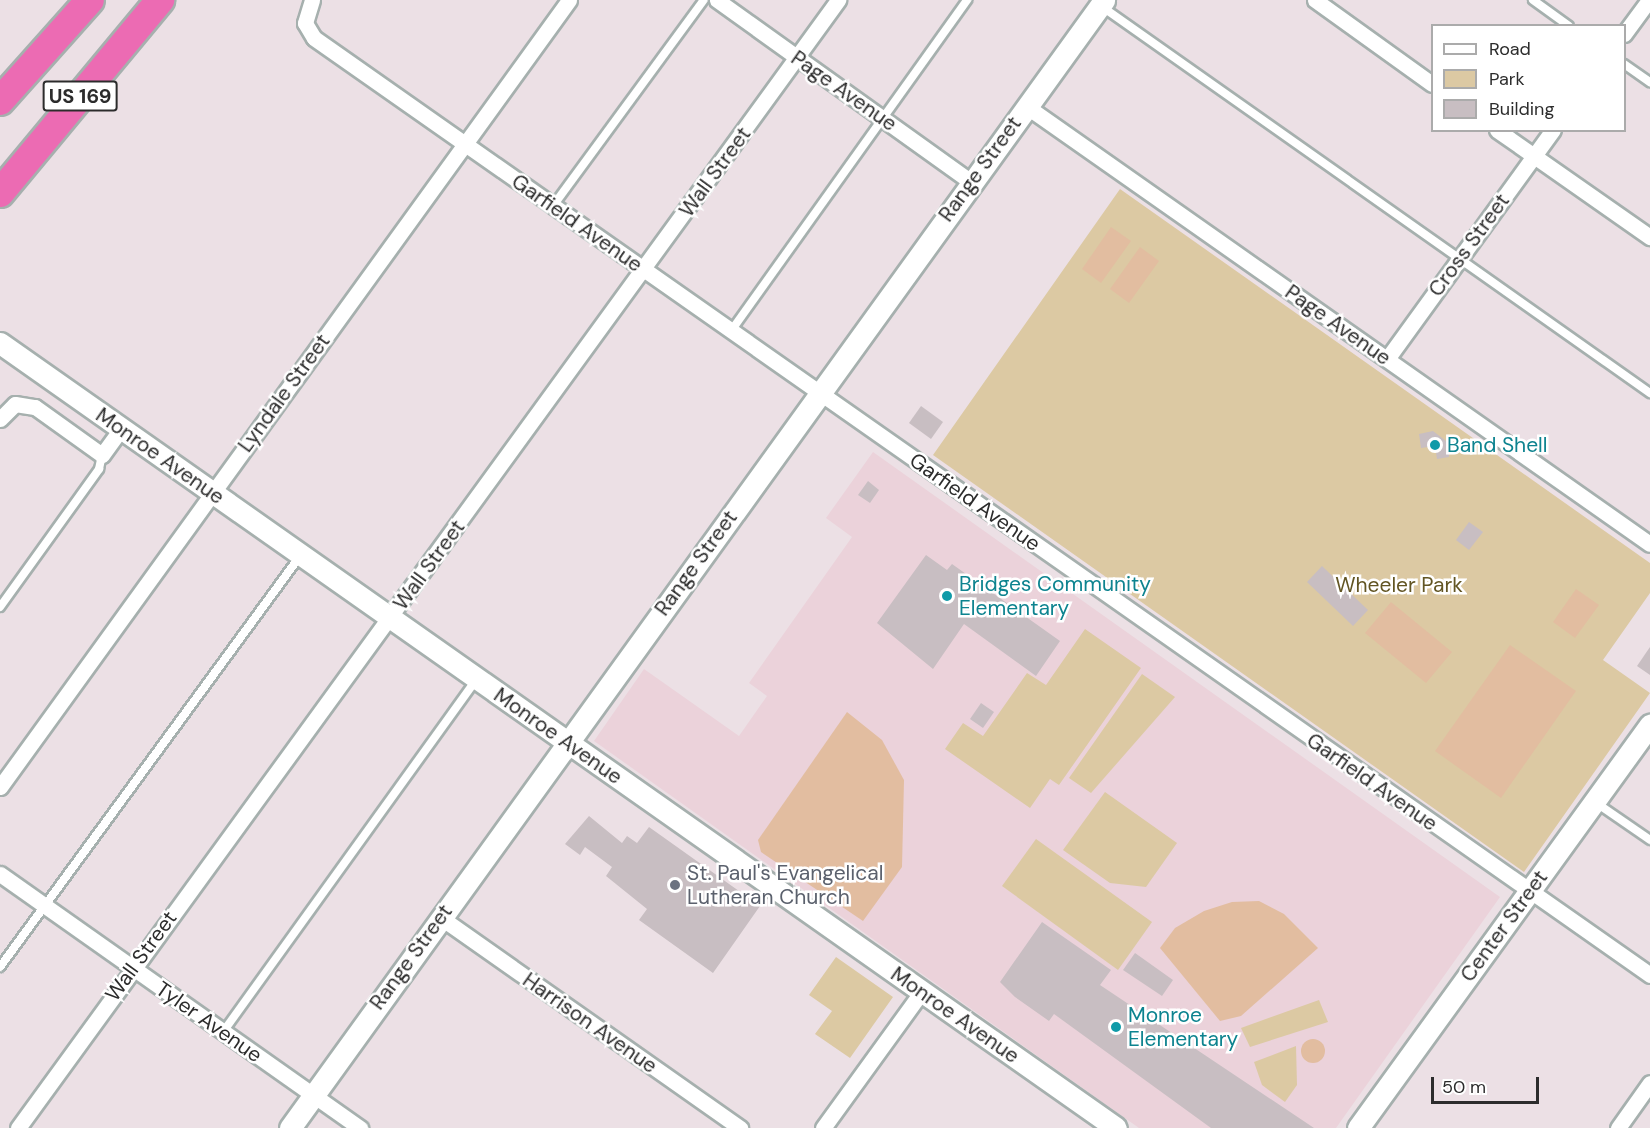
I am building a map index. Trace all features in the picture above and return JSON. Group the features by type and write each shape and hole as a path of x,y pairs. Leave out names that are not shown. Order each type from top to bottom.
{"highway":[{"name":"US 169","path":"0,101 90,0"},
{"name":"US 169","path":"0,193 160,0"}],"street":[{"name":"Garfield Avenue","path":"312,0 305,23 314,38 1650,975"},
{"name":"Lyndale Street","path":"0,787 211,492 569,0"},
{"name":"Page Avenue","path":"717,0 971,182"},
{"name":"Wall Street","path":"18,1128 132,968 644,270 838,0"},
{"path":"1315,0 1431,83"},
{"path":"1626,31 1649,0"},
{"name":"Range Street","path":"290,1128 440,917 1102,3"},
{"name":"Page Avenue","path":"1026,106 1650,544"},
{"path":"1500,132 1650,237"},
{"name":"Cross Street","path":"1387,359 1551,132"},
{"name":"Monroe Avenue","path":"0,343 1116,1128"},
{"path":"0,418 15,404 35,407 102,455 121,429"},
{"name":"Center Street","path":"1358,1128 1650,724"},
{"name":"Tyler Avenue","path":"0,874 360,1128"},
{"name":"Harrison Avenue","path":"440,917 740,1128"},
{"path":"823,1128 922,991"},
{"path":"1618,1128 1650,1083"}],"lane":[{"path":"553,206 704,0"},
{"path":"730,331 967,0"},
{"path":"1533,0 1566,24"},
{"path":"1102,3 1650,393"},
{"path":"1626,65 1650,82"},
{"path":"0,607 99,469 102,455"},
{"path":"0,967 301,556"},
{"path":"223,1032 476,678"},
{"path":"1594,801 1650,840"}],"shaded area":[{"path":"1111,227 1131,241 1101,283 1082,269"},
{"path":"1140,247 1159,261 1129,303 1110,289"},
{"path":"873,452 1500,897 1336,1128 1139,1128 594,741 644,669 739,736 767,696 749,683 852,537 826,518"},
{"path":"1576,589 1599,605 1575,638 1553,622"},
{"path":"1391,602 1452,652 1426,683 1365,633"},
{"path":"1510,645 1576,691 1501,798 1435,751"},
{"path":"847,712 882,740 904,780 902,867 863,921 761,852 758,840"},
{"path":"1259,901 1284,914 1318,948 1241,1016 1220,1021 1160,948 1175,928 1204,911 1232,902"},
{"path":"1313,1039 1322,1042 1325,1051 1322,1060 1313,1063 1304,1060 1301,1051 1304,1042"}],"green space":[{"name":"Wheeler Park","path":"1120,189 1650,563 1650,593 1603,660 1650,693 1524,872 933,455"},
{"path":"1085,629 1141,668 1059,785 1050,779 1030,808 945,749 963,723 983,736 1027,673 1046,685"},
{"path":"1142,674 1175,697 1091,793 1069,778"},
{"path":"1105,792 1177,843 1146,887 1110,883 1063,850"},
{"path":"1036,839 1152,922 1118,970 1002,886"},
{"path":"836,957 893,997 850,1058 815,1034 832,1011 809,995"},
{"path":"1319,1000 1328,1022 1250,1047 1241,1028"},
{"path":"1296,1046 1297,1085 1285,1102 1262,1085 1254,1062"}],"building":[{"path":"921,406 943,422 931,439 909,423"},
{"name":"Band Shell","path":"1433,431 1450,444 1449,457 1437,459 1435,446 1421,448 1419,434"},
{"path":"868,481 879,490 870,503 858,495"},
{"path":"1469,522 1483,532 1469,550 1456,540"},
{"name":"Bridges Community Elementary","path":"926,555 947,570 952,564 1060,641 1036,676 964,624 933,669 877,623"},
{"path":"1322,566 1368,610 1353,626 1307,582"},
{"path":"1650,647 1650,675 1637,666"},
{"path":"981,703 994,712 983,728 970,719"},
{"name":"St. Paul's Evangelical Lutheran Church","path":"589,816 622,843 627,836 637,843 649,827 760,906 713,973 639,920 647,909 606,876 612,867 585,847 580,855 565,844"},
{"name":"Monroe Elementary","path":"1042,922 1111,970 1100,985 1314,1128 1211,1128 1054,1014 1049,1021 1015,997 1000,982"},
{"path":"1135,953 1173,980 1162,996 1123,970"}],"place":[{"name":"Band Shell","path":"1435,445"},
{"name":"Bridges Community Elementary","path":"947,596"},
{"name":"St. Paul's Evangelical Lutheran Church","path":"675,885"},
{"name":"Monroe Elementary","path":"1116,1027"}]}
